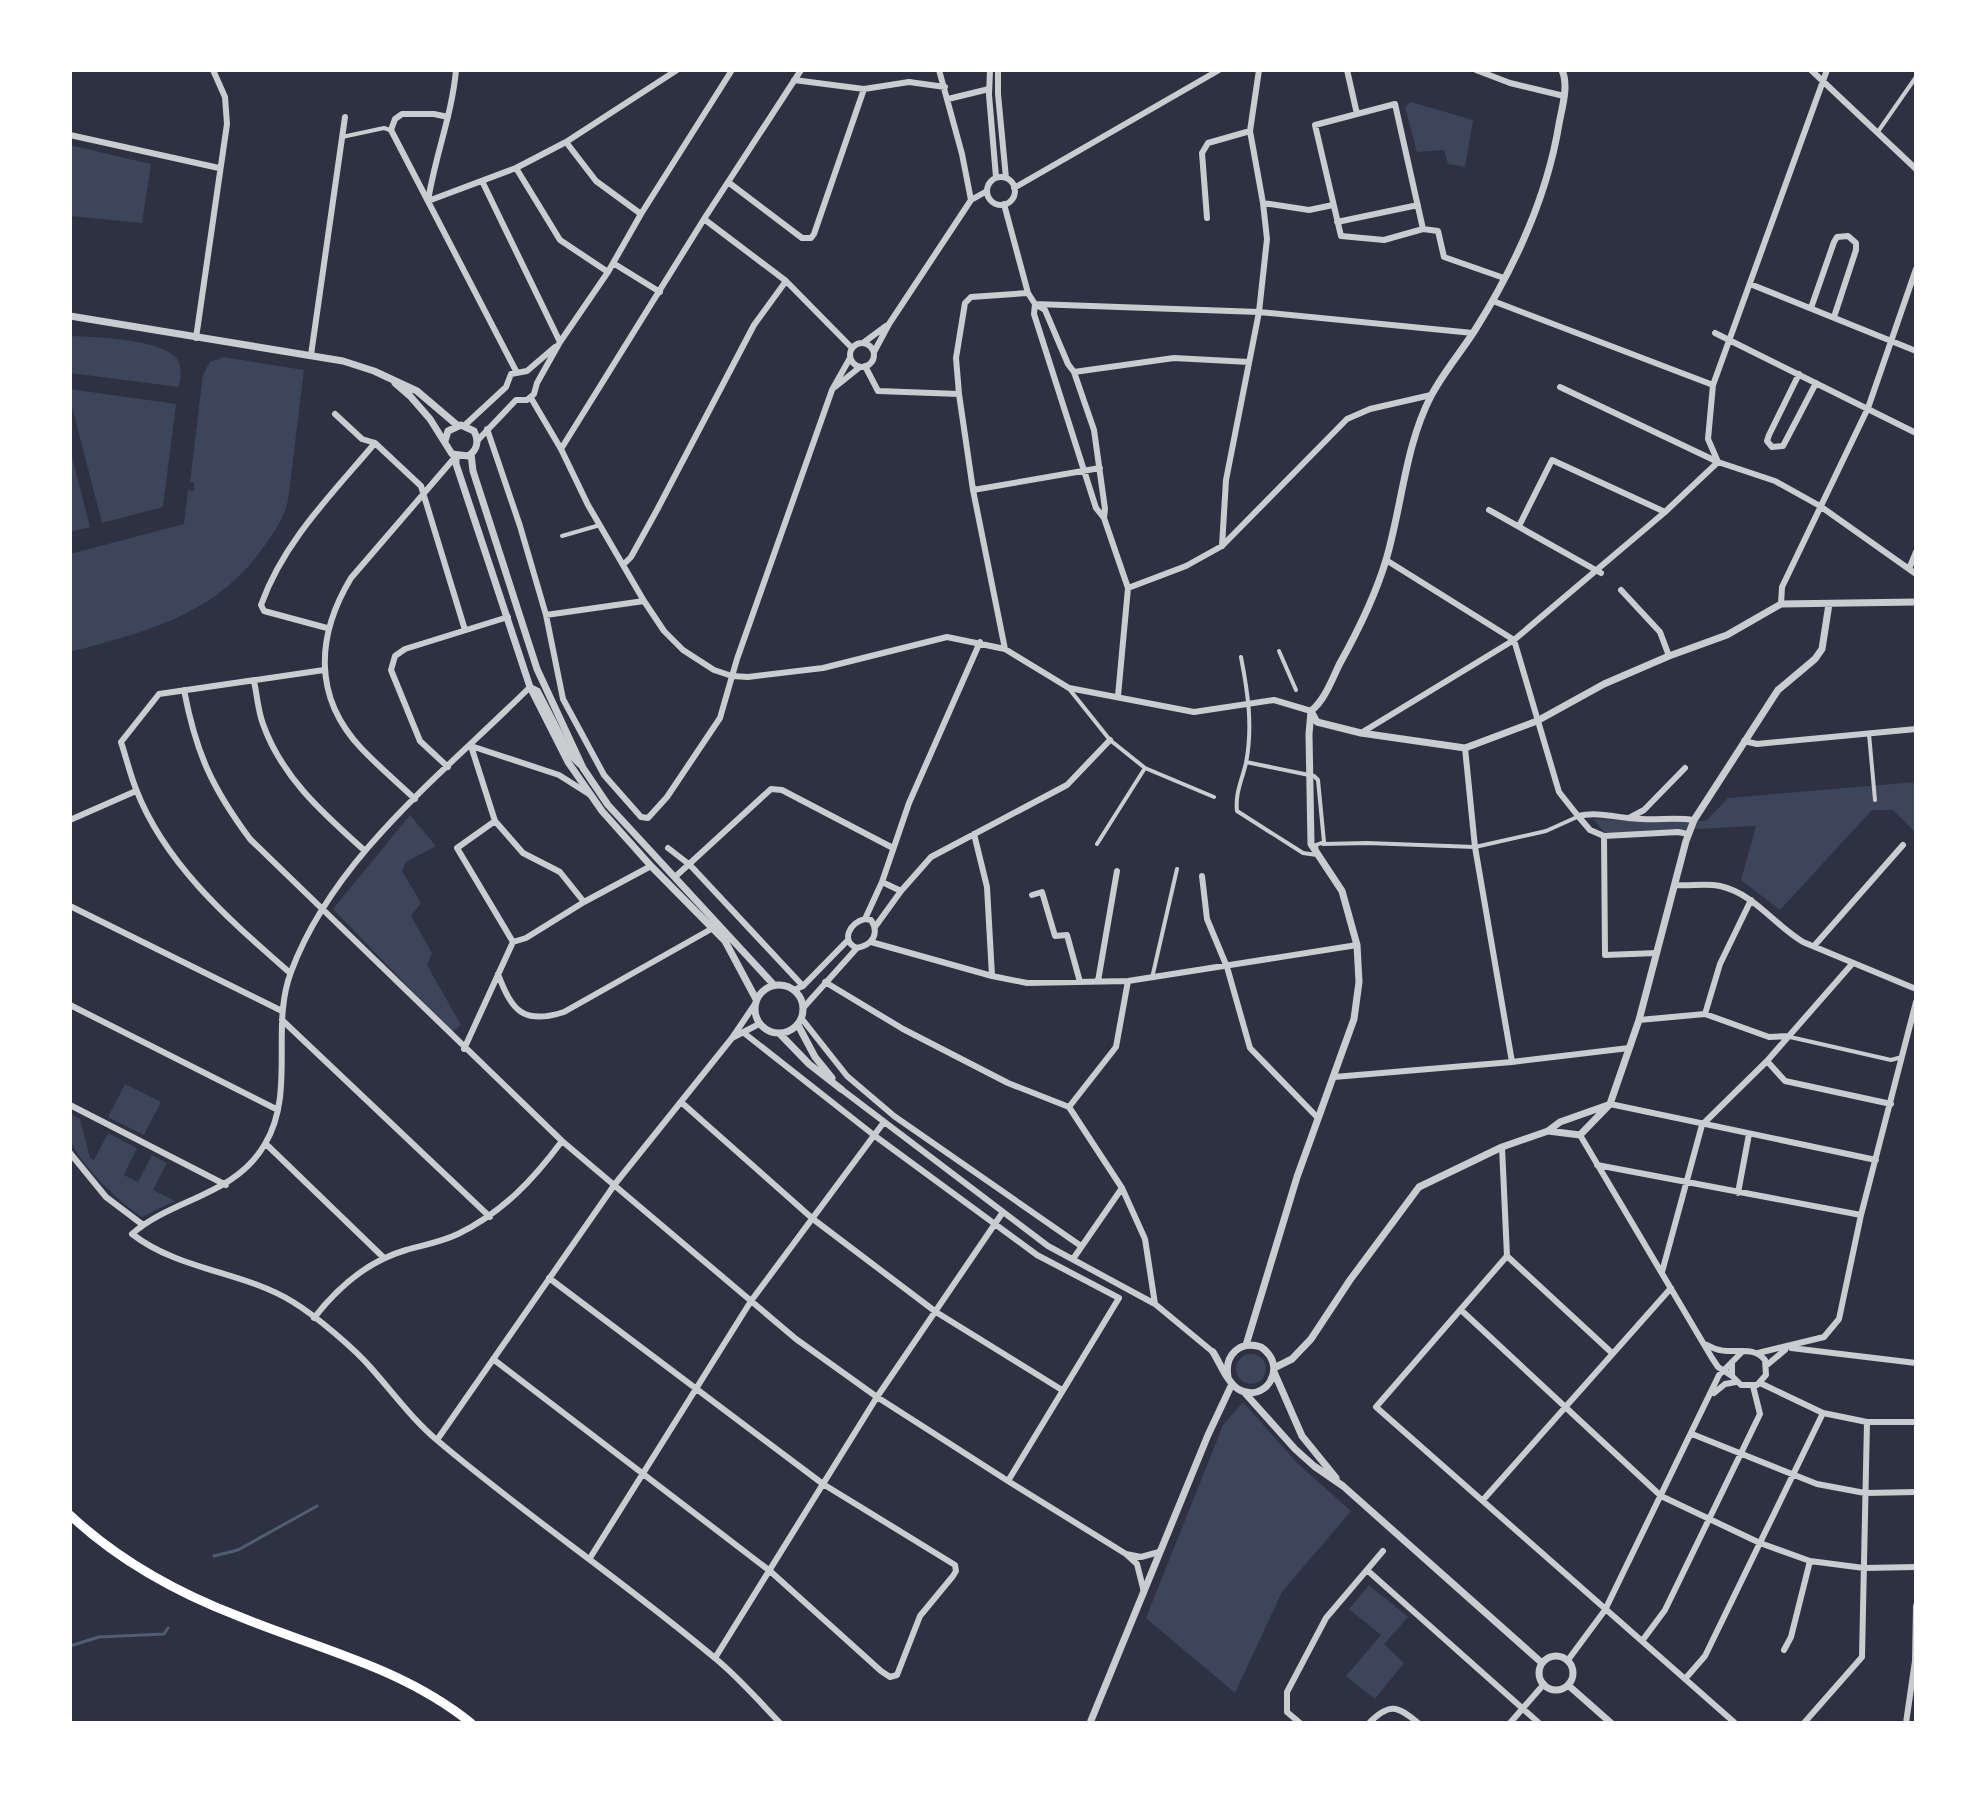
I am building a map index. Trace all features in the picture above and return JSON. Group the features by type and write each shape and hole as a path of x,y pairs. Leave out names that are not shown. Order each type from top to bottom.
{"highway":[{"path":"70,1515 128,1560 177,1588 236,1616 397,1675 444,1701 471,1723"}],"street":[{"path":"196,338 227,124 225,97 213,70"},
{"path":"428,201 434,161 453,100 456,70"},
{"path":"428,201 516,168 566,142 677,70"},
{"path":"531,398 560,342 608,272 732,70"},
{"path":"561,449 801,70"},
{"path":"939,70 971,200"},
{"path":"990,70 996,177"},
{"path":"998,70 1006,178 1014,188"},
{"path":"987,191 994,203 1004,204 1012,198 1014,188 1219,70"},
{"path":"1222,546 1226,480 1259,312 1267,239 1250,131 1259,70"},
{"path":"1347,70 1357,114"},
{"path":"1476,70 1510,83 1564,96"},
{"path":"1246,1345 1265,1275 1317,1117 1354,1019 1359,982 1357,945 1342,891 1311,844 1311,711 1323,697 1366,615 1386,560 1418,426 1431,395 1493,301 1537,206 1551,169 1564,96 1562,70"},
{"path":"1811,70 1915,169"},
{"path":"1718,462 1708,439 1713,385 1827,70"},
{"path":"1877,133 1916,77"},
{"path":"794,80 864,89 909,82 945,87"},
{"path":"728,182 807,239 814,234 864,89"},
{"path":"948,99 989,89"},
{"path":"1423,229 1395,104 1315,125 1341,236 1384,240 1423,229 1438,231 1444,257 1504,278"},
{"path":"391,130 395,119 402,114 448,117"},
{"path":"316,356 323,258 345,117"},
{"path":"342,137 384,128 391,130 516,371"},
{"path":"1207,218 1202,153 1208,143 1250,131"},
{"path":"70,135 219,168"},
{"path":"566,142 596,181 641,214"},
{"path":"516,168 560,240 608,272"},
{"path":"832,390 871,363 889,324 971,200 987,191 996,177 1006,178"},
{"path":"482,181 560,342"},
{"path":"1263,203 1309,210 1333,205"},
{"path":"1004,204 1028,293 1035,304 1045,310 1074,372 1094,430 1104,518 1128,588 1118,696"},
{"path":"1337,222 1418,205"},
{"path":"704,219 786,281 852,348"},
{"path":"1811,308 1834,242 1837,237 1848,236 1856,243 1856,250 1834,317"},
{"path":"613,263 660,292"},
{"path":"1781,604 1782,587 1868,408 1916,269"},
{"path":"624,564 657,510 754,325 786,281"},
{"path":"1750,284 1916,351"},
{"path":"1005,649 973,490 956,358 965,303 971,297 1028,293"},
{"path":"1493,301 1713,385"},
{"path":"1035,304 1259,312 1473,333"},
{"path":"1035,304 1034,314 1096,508 1104,518"},
{"path":"70,316 343,361 387,376 417,391 461,425 474,431 477,441"},
{"path":"852,348 889,324"},
{"path":"1715,333 1916,433"},
{"path":"527,371 560,342"},
{"path":"863,343 870,345 874,352"},
{"path":"487,429 546,615 563,699 604,775 641,817 651,817 715,726 832,390 850,358 852,348"},
{"path":"850,358 863,367 878,391 959,394"},
{"path":"1074,372 1174,358 1249,362"},
{"path":"1052,370 1068,364"},
{"path":"516,400 506,387 507,380 516,371 527,371 537,383"},
{"path":"1799,374 1769,435 1767,441 1772,447 1783,446 1816,383"},
{"path":"387,376 410,396 445,441 448,450 456,456"},
{"path":"445,441 448,431 461,425 506,387"},
{"path":"1560,387 1718,462 1775,481 1820,506 1916,574"},
{"path":"1128,588 1186,566 1222,546 1347,419 1370,409 1431,395"},
{"path":"531,398 600,525 664,631 683,650 714,670 748,677 823,668 947,637 980,642 1005,649 1069,688 1110,740 1145,768 1214,797"},
{"path":"531,398 516,400 487,429 471,454 473,471 537,669 583,768 608,805 774,985"},
{"path":"335,414 362,439 375,443 421,486 465,630"},
{"path":"327,628 264,611 261,605 274,570 296,535 375,443"},
{"path":"415,799 360,747 342,724 330,699 324,670 327,628 338,599 351,578 456,456 471,454"},
{"path":"456,456 456,464 530,687 568,762 590,794 651,866 725,941 742,969 756,1002 755,1015 759,1024 771,1033 791,1031 800,1022 804,1007 825,982 857,948 871,942 875,935 871,920 857,921 849,930 848,940 851,946 857,948"},
{"path":"1519,526 1552,460 1665,512"},
{"path":"1361,733 1514,640 1598,571 1718,462"},
{"path":"973,490 1100,468"},
{"path":"1489,510 1598,571"},
{"path":"562,536 600,525"},
{"path":"1909,569 1916,552"},
{"path":"1386,560 1514,640 1559,792 1590,830 1604,836 1688,834"},
{"path":"1621,590 1660,632 1669,656"},
{"path":"546,615 644,601"},
{"path":"1069,688 1194,712 1274,700 1311,711 1317,722 1361,733 1465,748 1537,721 1604,684 1727,635 1781,604 1916,602"},
{"path":"1580,1135 1610,1104 1639,1020 1694,820 1778,690 1822,649 1829,604"},
{"path":"448,767 420,741 391,670 395,656 405,649 508,617"},
{"path":"865,919 882,882 909,803 980,642"},
{"path":"1279,651 1296,690"},
{"path":"1241,657 1250,703 1246,762 1235,797 1237,811 1303,853 1317,855"},
{"path":"290,973 229,919 180,864 136,791 121,742 156,696 324,670"},
{"path":"254,681 263,724 280,760 308,799 365,851"},
{"path":"530,687 538,691 572,757 583,768"},
{"path":"530,687 365,851 321,909 290,973 282,1011 282,1071 278,1110 266,1144 246,1169 226,1185 159,1214 132,1234 147,1246 185,1263 262,1285 295,1303 370,1366 437,1440 715,1658 780,1723"},
{"path":"184,690 200,754 222,801 250,839 464,1049 562,1141 796,1339 877,1397 1126,1554 1137,1564 1144,1592"},
{"path":"1744,741 1757,744 1916,729"},
{"path":"1869,734 1875,800"},
{"path":"875,927 931,857 1067,785 1110,740"},
{"path":"471,746 559,775 590,794"},
{"path":"471,746 495,821 523,853 560,872 584,902"},
{"path":"1465,748 1475,847 1512,1062"},
{"path":"1246,762 1318,780 1324,842 1316,845"},
{"path":"1097,844 1145,768"},
{"path":"1629,818 1644,810 1685,768"},
{"path":"675,877 771,789 782,790 893,848"},
{"path":"70,820 136,791"},
{"path":"1316,845 1367,843 1475,847 1546,831 1591,813 1629,818 1694,820"},
{"path":"495,821 457,848 513,942"},
{"path":"974,834 987,887 992,976"},
{"path":"1604,836 1605,955 1657,953"},
{"path":"1316,845 1317,855"},
{"path":"1814,946 1903,845"},
{"path":"668,848 690,865 803,986"},
{"path":"464,1049 513,942 526,938 651,866"},
{"path":"1152,978 1177,869"},
{"path":"1098,981 1117,871"},
{"path":"1202,876 1207,919 1227,967 1250,1048 1317,1117"},
{"path":"882,882 901,891"},
{"path":"1676,885 1717,885 1735,890 1775,919 1789,934 1852,964 1916,989"},
{"path":"1032,895 1052,888"},
{"path":"1042,892 1055,936 1067,935 1080,982"},
{"path":"1705,1014 1720,964 1751,900"},
{"path":"70,906 282,1011"},
{"path":"498,974 506,995 520,1011 532,1018 542,1019 564,1012 713,928"},
{"path":"794,990 803,986 848,940"},
{"path":"871,942 1027,983 1128,981 1357,945"},
{"path":"1662,1272 1702,1125 1767,1061 1852,964"},
{"path":"1069,1107 1116,1047 1128,981"},
{"path":"825,982 903,1029 982,1069 1069,1107 1122,1188 1145,1239 1155,1304"},
{"path":"437,1440 615,1184 732,1038 764,990 774,985 785,985 801,997 804,1007"},
{"path":"1704,1343 1719,1351 1758,1353 1824,1337 1839,1319 1861,1215 1916,1002"},
{"path":"70,1005 278,1110"},
{"path":"1639,1020 1705,1014 1769,1037 1788,1036 1891,1060 1902,1057"},
{"path":"282,1020 490,1217"},
{"path":"800,1022 847,1076 918,1133 1081,1246"},
{"path":"800,1022 815,1057 838,1086"},
{"path":"732,1038 759,1024"},
{"path":"744,1033 875,1136 1037,1255 1119,1298 1008,1481"},
{"path":"780,1034 809,1064 1048,1246 1155,1304 1213,1352 1230,1380 1295,1449 1343,1486 1542,1663"},
{"path":"1334,1077 1512,1062 1629,1048"},
{"path":"1767,1061 1785,1081 1891,1104"},
{"path":"838,1086 847,1076"},
{"path":"681,1102 813,1219 936,1312 1062,1390"},
{"path":"1244,1392 1267,1386 1274,1370 1292,1359 1311,1339 1419,1187 1502,1147 1548,1131 1560,1122 1610,1104 1876,1160"},
{"path":"70,1105 226,1185"},
{"path":"590,1558 751,1301 884,1122"},
{"path":"1548,1131 1580,1135"},
{"path":"911,1143 918,1133"},
{"path":"1738,1193 1749,1134"},
{"path":"1580,1135 1704,1343 1716,1369 1715,1384"},
{"path":"314,1318 332,1294 384,1258 457,1235 490,1217 536,1175 562,1141"},
{"path":"266,1144 384,1258"},
{"path":"1502,1147 1507,1256 1376,1407 1735,1723"},
{"path":"70,1153 106,1197 143,1225"},
{"path":"954,1176 962,1164"},
{"path":"1597,1165 1861,1215"},
{"path":"985,1199 994,1187"},
{"path":"1073,1259 1122,1188"},
{"path":"715,1658 877,1397 1003,1212"},
{"path":"1507,1256 1612,1353"},
{"path":"493,1359 770,1571 881,1671 892,1677 897,1675 920,1616 956,1571 955,1565 823,1484 549,1278"},
{"path":"1483,1500 1671,1288"},
{"path":"1461,1310 1661,1496 1760,1543 1810,1561 1864,1568 1916,1567"},
{"path":"1213,1352 1232,1352 1246,1345 1255,1345 1267,1351 1302,1436 1343,1486"},
{"path":"1712,1358 1747,1387 1756,1385 1766,1375 1767,1365 1787,1347 1916,1363"},
{"path":"1090,1723 1230,1380 1226,1368 1232,1352"},
{"path":"1568,1660 1605,1610 1715,1384 1723,1370 1742,1352"},
{"path":"1758,1353 1767,1365"},
{"path":"1734,1358 1731,1367 1734,1379"},
{"path":"1709,1399 1734,1379"},
{"path":"1756,1385 1823,1413 1867,1422 1916,1422"},
{"path":"1642,1641 1665,1610 1760,1414 1756,1385"},
{"path":"1685,1679 1705,1656 1823,1413"},
{"path":"1804,1723 1862,1657 1867,1422"},
{"path":"1692,1434 1817,1484 1865,1493 1916,1492"},
{"path":"1300,1723 1287,1712 1287,1692 1326,1618 1383,1551"},
{"path":"1126,1554 1141,1557 1159,1552"},
{"path":"1784,1650 1791,1637 1810,1561"},
{"path":"1367,1570 1539,1723"},
{"path":"1906,1723 1915,1661 1916,1606"},
{"path":"1558,1655 1568,1660 1573,1673 1568,1685 1553,1690 1544,1684 1539,1674 1546,1658 1558,1655"},
{"path":"1510,1723 1544,1684"},
{"path":"1568,1685 1611,1723"},
{"path":"1369,1723 1381,1711 1393,1708 1406,1712 1418,1723"}],"shaded area":[{"path":"1411,102 1473,120 1465,167 1448,164 1444,150 1417,152 1405,107"},
{"path":"70,145 151,164 142,223 70,216"},
{"path":"70,336 130,341 162,348 179,362 179,387 70,373"},
{"path":"224,357 304,370 288,501 279,524 246,569 203,604 153,627 70,652 70,554 184,524 188,490 194,491 194,483 190,482 203,374 210,362"},
{"path":"70,389 176,404 163,507 102,523"},
{"path":"70,449 90,527 70,532"},
{"path":"1916,782 1916,833 1893,810 1872,810 1780,910 1741,880 1756,826 1617,833 1604,832 1593,819 1706,821 1728,798"},
{"path":"410,815 436,846 406,862 402,871 421,903 411,916 432,953 427,965 461,1025 452,1032 333,909"},
{"path":"125,1084 161,1102 144,1135 108,1117"},
{"path":"70,1113 80,1119 90,1158 94,1160 108,1133 137,1148 124,1175 138,1182 152,1155 167,1163 153,1190 175,1201 142,1217 123,1203 91,1171 75,1149 69,1136"},
{"path":"1251,1354 1262,1358 1266,1369 1262,1380 1251,1384 1240,1380 1236,1369 1240,1358"},
{"path":"1243,1402 1298,1464 1351,1511 1282,1592 1235,1693 1146,1618 1223,1425"},
{"path":"1369,1585 1408,1617 1384,1644 1404,1663 1375,1699 1346,1676 1381,1635 1349,1609"}],"waterway":[{"path":"214,1556 238,1550 317,1506"},
{"path":"70,1646 99,1637 164,1634 168,1628"}]}
